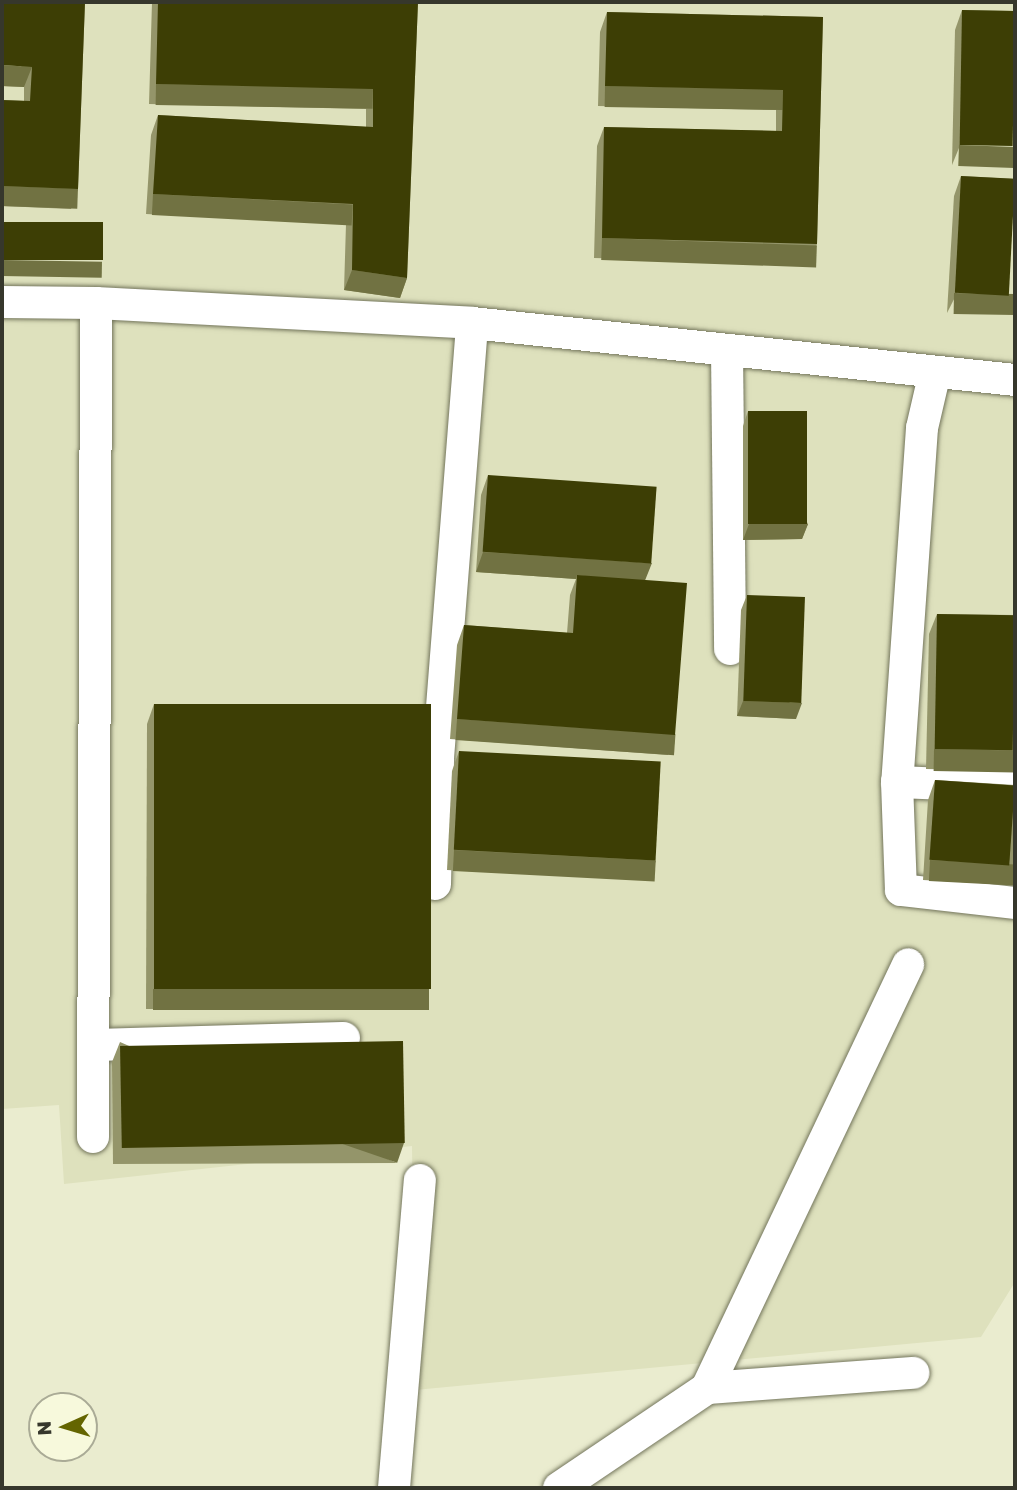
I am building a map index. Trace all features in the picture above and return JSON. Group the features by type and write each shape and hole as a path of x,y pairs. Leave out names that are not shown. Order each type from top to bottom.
{"street":[{"path":"2,303 96,303 472,323 1015,380"},
{"path":"93,1137 96,303"},
{"path":"435,884 451,759 472,323"},
{"path":"727,350 730,649"},
{"path":"935,372 922,428 897,782 901,890 1015,902"},
{"path":"897,782 1015,787"},
{"path":"708,1388 908,964"},
{"path":"94,1045 344,1038"},
{"path":"394,1488 420,1180"},
{"path":"559,1488 708,1388 913,1373"}],"shaded area":[{"path":"2,2 1015,2 1015,1282 981,1337 415,1390 412,1146 64,1184 59,1105 2,1109"}],"building":[{"path":"2,2 85,2 78,189 2,186 2,100 30,101 32,67 2,65"},
{"path":"158,2 418,2 407,278 352,270 353,204 153,194 158,115 373,127 373,89 156,84"},
{"path":"962,10 1015,11 1013,146 960,145"},
{"path":"607,12 823,17 817,244 602,238 604,127 782,131 783,90 605,86"},
{"path":"961,176 1015,179 1009,296 955,293"},
{"path":"2,222 103,222 103,260 2,260"},
{"path":"748,411 807,411 807,524 748,524"},
{"path":"488,475 657,487 651,564 483,552"},
{"path":"577,575 687,583 675,735 457,719 464,625 573,633"},
{"path":"747,595 805,597 801,703 743,701"},
{"path":"937,614 1015,615 1013,750 935,749"},
{"path":"154,704 431,704 431,989 154,989"},
{"path":"459,751 661,762 656,860 454,850"},
{"path":"935,780 1015,786 1009,865 929,860"},
{"path":"403,1041 405,1143 122,1148 120,1046"}]}
